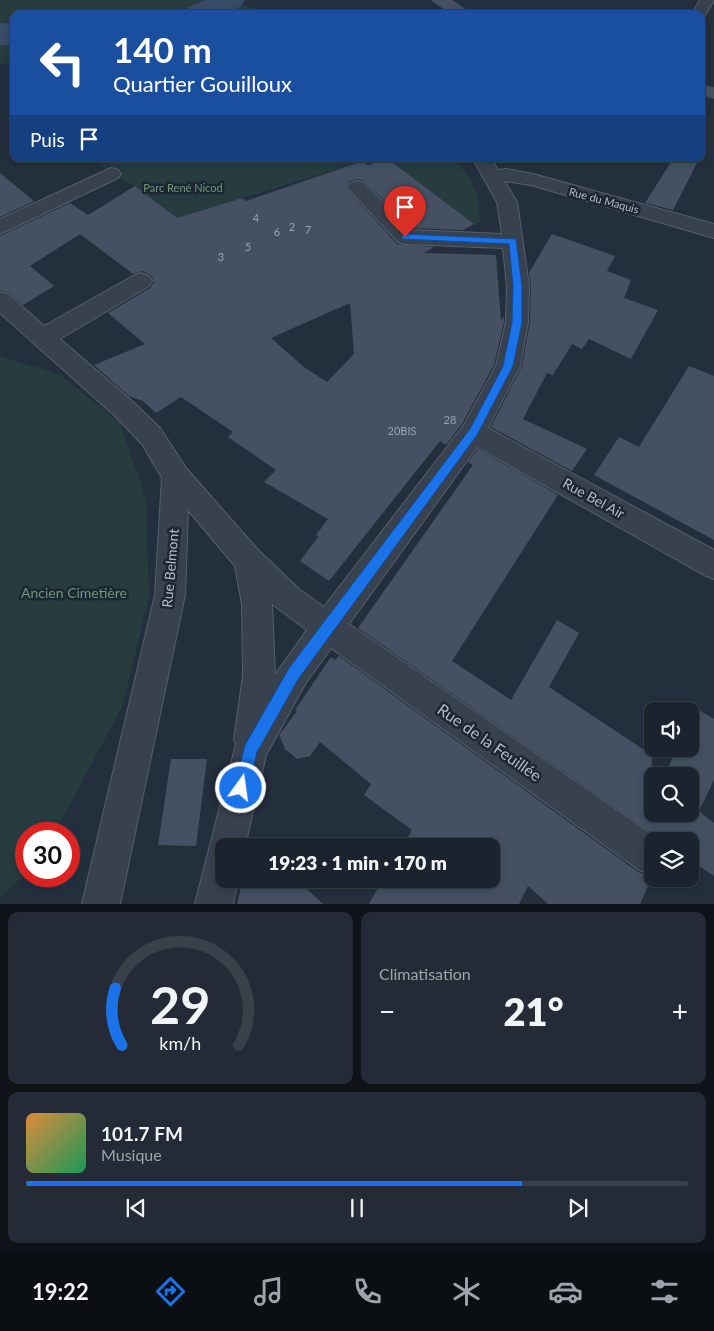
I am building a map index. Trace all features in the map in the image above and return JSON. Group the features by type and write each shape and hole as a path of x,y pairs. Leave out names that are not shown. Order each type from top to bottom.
{"main road":[{"path":"440,0 457,10"}],"street":[{"name":"Rue du Maquis","path":"488,167 507,175 533,180 714,231"},
{"path":"250,750 294,673 474,432 508,366 517,322 518,286 507,202 488,167"},
{"path":"0,227 110,174"},
{"path":"357,186 405,237 513,242"},
{"path":"42,338 141,280"},
{"path":"0,300 123,408 150,436 176,476"},
{"name":"Rue Bel Air","path":"474,432 714,565"},
{"name":"Rue de la Feuillée","path":"176,476 248,560 289,600 644,851"},
{"name":"Rue Belmont","path":"101,904 170,595 176,476"},
{"path":"229,838 250,750 259,676 257,604 248,560"},
{"path":"214,904 218,888"}],"green space":[{"path":"0,0 240,0 239,2 258,10 10,10 10,63 0,64"},
{"name":"Parc René Nicod","path":"97,162 360,162 177,218 135,186 111,174"},
{"name":"Parc René Nicod","path":"364,162 375,162 368,166"},
{"path":"392,162 457,162 466,172 477,195 480,222 474,224"},
{"name":"Ancien Cimetière","path":"0,356 61,375 120,423 146,499 149,597 123,705 60,822 15,822 15,883 0,898"}],"building":[{"path":"364,162 368,166 375,162 392,162 474,224 463,230 412,228 365,182 358,179 349,181 346,188 397,244 434,247 424,253 496,255 501,321 504,316 504,322 494,365 462,424 446,445 440,441 329,581 300,561 319,536 316,535 328,519 264,482 276,470 228,437 233,432 181,397 156,413 143,401 129,396 94,365 145,344 108,313 150,288 154,282 151,275 142,271 133,274 80,234 30,266 54,286 23,305 9,293 0,290 0,236 70,203 88,215 135,186 177,218 242,198 246,201","holes":["350,303 354,354 327,382 304,367 271,338"]},
{"path":"671,162 697,162 673,210 645,203"},
{"path":"0,173 34,201 0,217"},
{"path":"552,234 615,256 607,271 631,280 624,298 658,310 631,359 589,339 582,349 572,344 553,375 547,373 523,419 587,449 572,471 491,427 522,366 530,322 531,286 529,273"},
{"path":"689,366 714,376 714,540 594,475 619,437 639,447"},
{"path":"478,449 558,495 452,661 511,700 557,620 579,633 549,687 644,750 644,757 652,757 652,767 644,767 644,822 699,822 699,811 714,823 714,876 699,866 699,832 650,832 358,628 473,465 468,462"},
{"path":"339,656 638,872 644,874 644,887 648,887 640,904 548,904 528,886 519,904 369,904 378,888 500,888 500,838 408,838 412,830 364,795 371,784 320,742 310,756 297,759 285,749 279,735 297,711 295,710 331,657 335,660"},
{"path":"699,710 714,719 714,780 699,811 699,767 669,767 673,757 699,757"},
{"path":"171,759 207,759 196,846 158,845"},
{"path":"241,888 306,888 323,904 237,904"}],"waterway":[{"path":"211,10 228,0"},
{"path":"0,34 10,35"}],"route":[{"path":"241,788 250,750 294,673 474,432 508,366 517,322 518,286 513,242 405,237"}]}
